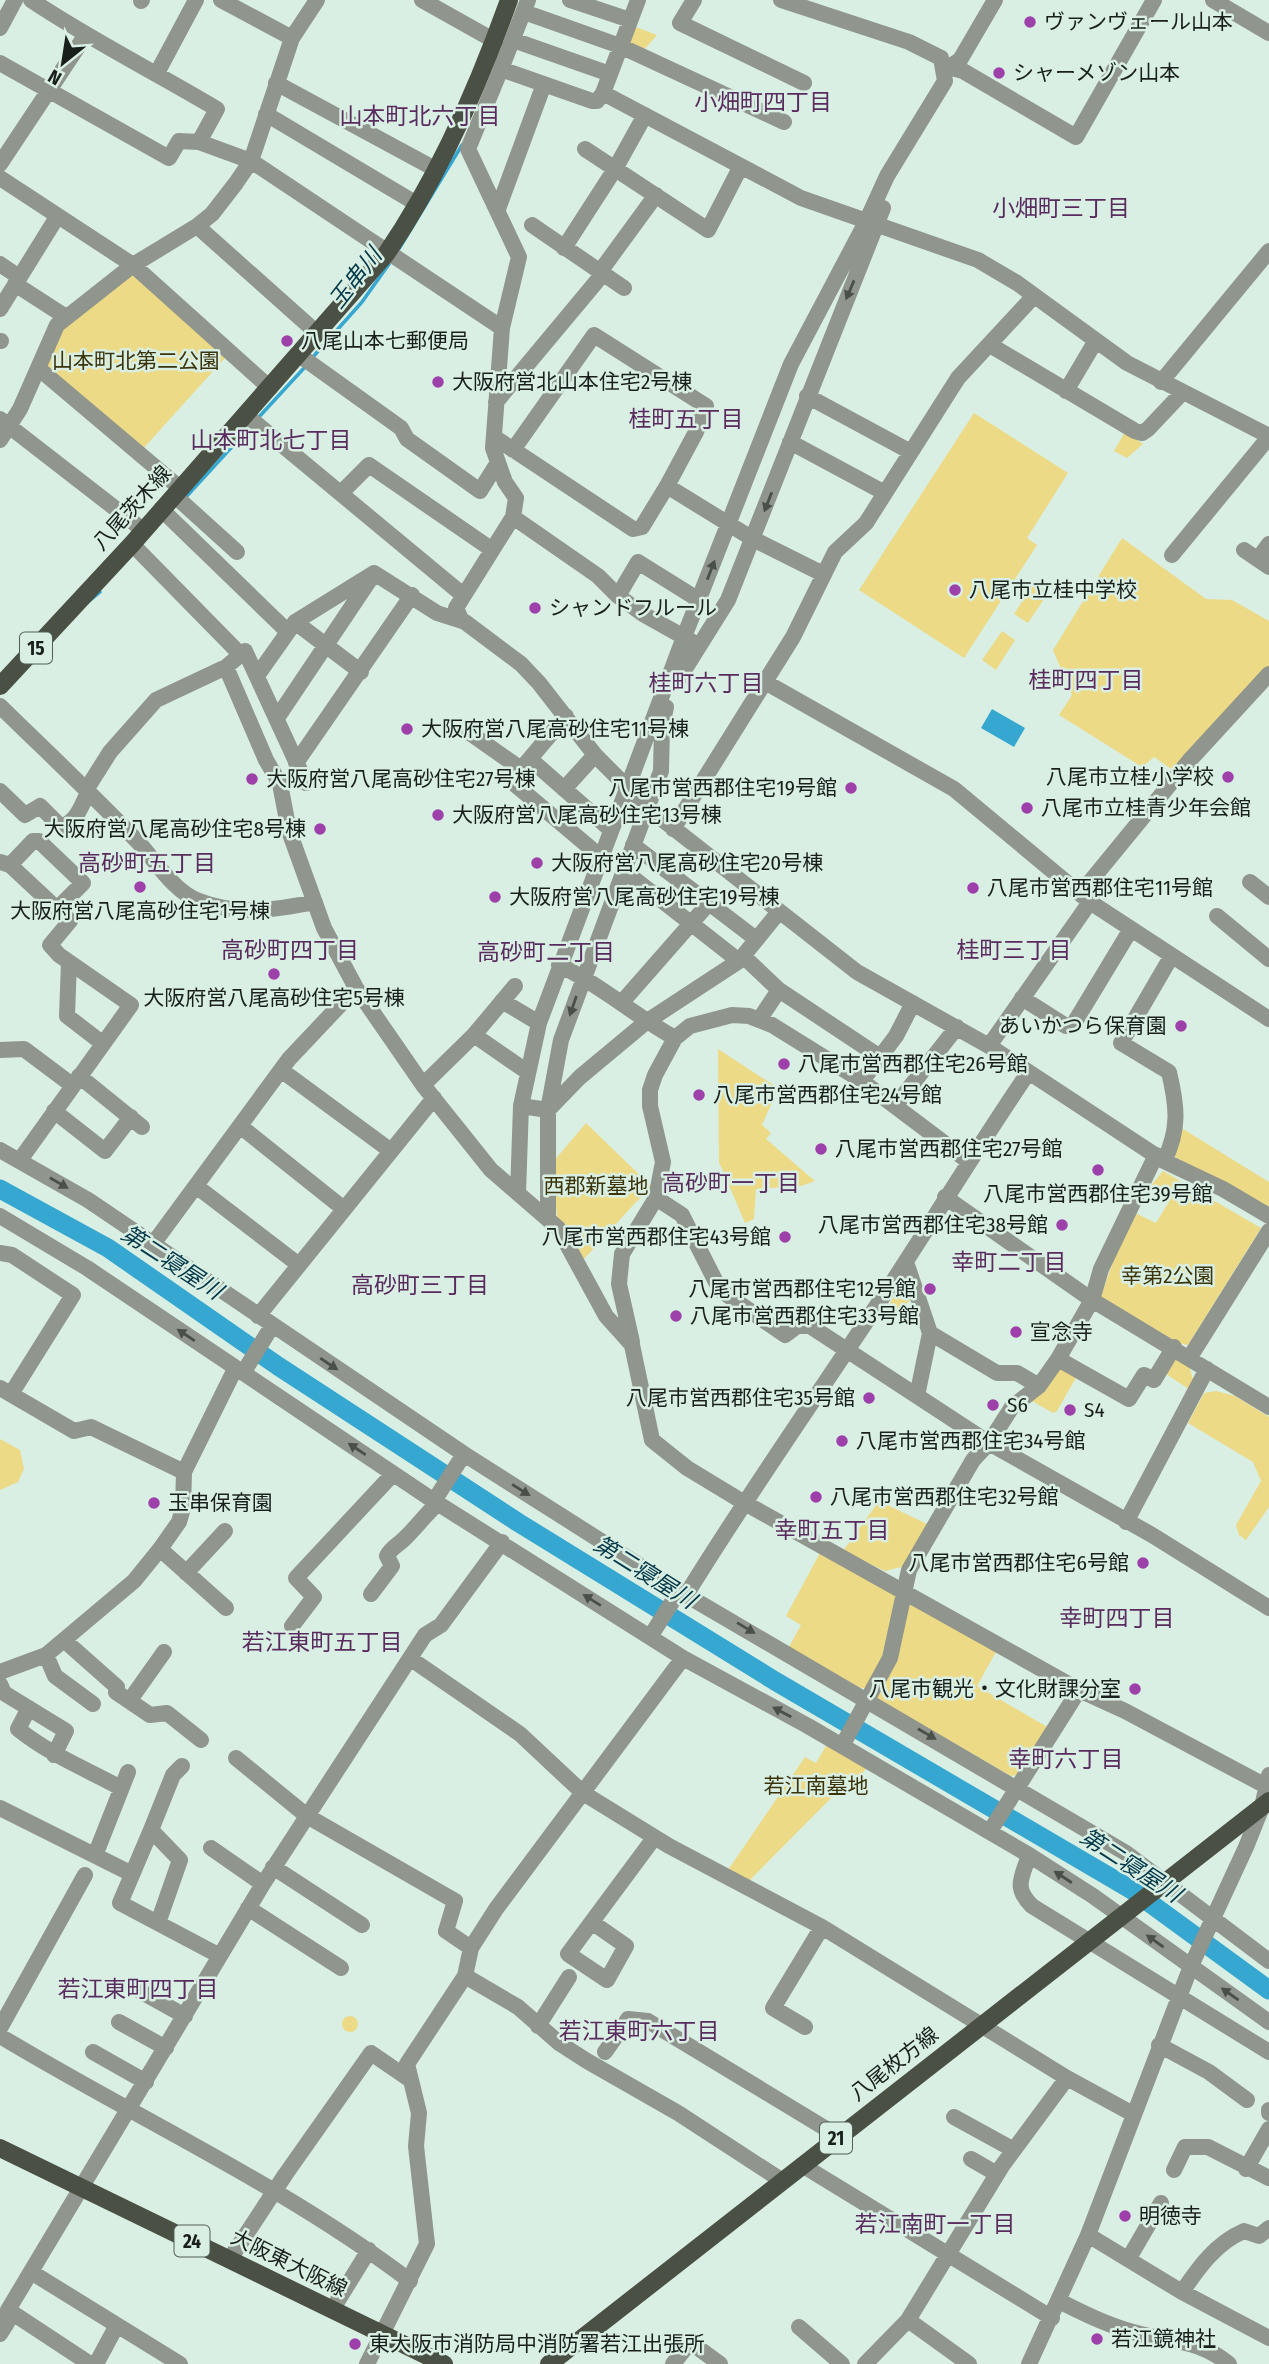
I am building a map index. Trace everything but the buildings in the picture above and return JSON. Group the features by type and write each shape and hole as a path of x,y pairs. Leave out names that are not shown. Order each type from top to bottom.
{"main road":[{"name":"八尾茨木線","path":"0,686 252,419 270,388 306,360 317,333 391,256 504,40 509,0"},
{"name":"八尾枚方線","path":"549,2364 1161,1883 1266,1792"},
{"name":"大阪東大阪線","path":"0,2148 444,2364"}],"street":[{"path":"0,28 15,0"},
{"path":"31,0 85,36 157,73 217,109 199,142"},
{"path":"157,73 196,0"},
{"path":"221,0 292,38"},
{"path":"0,440 5,422 38,368 51,335 66,317 133,265 212,214 251,161 292,38 317,0"},
{"path":"422,0 504,40 610,74"},
{"path":"570,0 630,20"},
{"path":"501,69 592,102 597,101 603,93 638,0"},
{"path":"694,0 680,23 804,83"},
{"path":"781,0 909,42 941,58 948,69 963,71 1076,137 1154,0"},
{"path":"518,1193 521,1106 526,1071 559,965 627,789 691,641 728,600 871,225 904,149 945,81 948,69 960,60 995,0"},
{"path":"1217,1 1269,33"},
{"path":"461,619 456,608 513,517 516,498 497,464 492,448 502,328 519,257 468,149 501,69 504,40 526,6 784,122"},
{"path":"0,164 85,36"},
{"path":"0,63 169,158 179,141 199,142 251,161 502,328"},
{"path":"276,83 435,169"},
{"path":"498,209 544,84"},
{"path":"603,93 801,198 871,225 978,260 1034,296 1095,342 1161,383 1269,437 1172,555"},
{"path":"266,114 417,204"},
{"path":"564,248 615,169 645,115"},
{"path":"586,149 708,230 741,166"},
{"path":"0,178 133,265 270,388"},
{"path":"496,402 598,277 656,195"},
{"path":"0,309 57,217"},
{"path":"532,225 598,277 624,288"},
{"path":"548,1216 548,1110 561,1040 623,870 649,809 663,758 664,712 691,641 699,600 791,364 871,225"},
{"path":"197,226 317,333"},
{"path":"1161,383 1269,251"},
{"path":"0,264 17,281 66,317"},
{"path":"673,829 813,602 823,574 835,552 866,523 909,451 958,378 1034,296"},
{"path":"494,437 513,450 633,529 642,527 667,486 696,432 706,406 594,335 513,450"},
{"path":"1066,391 1095,342"},
{"path":"990,345 1142,433 1182,393"},
{"path":"306,360 401,428 407,439 480,491 497,464"},
{"path":"791,364 816,373"},
{"path":"38,368 237,552"},
{"path":"807,396 909,451"},
{"path":"252,419 463,595"},
{"path":"5,422 137,543 240,654"},
{"path":"790,442 885,493"},
{"path":"342,492 369,465 491,549"},
{"path":"667,486 753,539 823,574"},
{"path":"164,512 290,626 327,646 361,672"},
{"path":"513,517 598,576 618,596 691,641"},
{"path":"1257,559 1269,544"},
{"path":"618,596 638,562 699,600"},
{"path":"257,676 290,626 374,573"},
{"path":"374,573 437,612 461,619 521,664 566,716 595,755 627,789 778,913 857,972 989,1046 1160,1158 1223,1189 1269,1216"},
{"path":"277,718 374,573"},
{"path":"296,763 412,595"},
{"path":"0,790 25,815 40,806 61,827 68,824 80,810 87,791 110,752 156,700 226,667 245,651 306,783"},
{"path":"226,667 266,760 280,784 289,831 324,928 356,988 424,1085 491,1170 548,1216 558,1228 606,1316 632,1345"},
{"path":"989,1046 1085,898 1189,761 1263,692 1269,674"},
{"path":"765,682 954,789 1085,898 1269,1019"},
{"path":"0,706 195,900 223,908 266,912 315,902"},
{"path":"566,716 511,781 601,857"},
{"path":"460,726 564,789 611,830"},
{"path":"564,789 595,755"},
{"path":"560,822 577,800"},
{"path":"20,1160 131,1005 69,962 50,945 70,921 5,863 33,841 39,841 83,883 57,909"},
{"path":"633,845 757,939"},
{"path":"623,870 741,958 779,990 880,1057"},
{"path":"1250,881 1269,897"},
{"path":"623,1001 709,903"},
{"path":"548,1110 580,1077 646,1022 741,958 778,913"},
{"path":"1217,916 1269,959"},
{"path":"1022,998 1066,1026 1073,1025 1131,929"},
{"path":"842,1746 890,1658 909,1570 974,1460 989,1443 1012,1407 1039,1385 1058,1359 1092,1300 1101,1269 1178,1121 1169,1073 1121,1043 1171,957"},
{"path":"69,962 67,1016 102,1043"},
{"path":"559,965 583,976 623,1001 646,1022 675,1038"},
{"path":"424,1085 474,1035 515,986"},
{"path":"153,1244 281,1070 323,1020 356,988"},
{"path":"758,1020 779,990"},
{"path":"502,1001 539,1023"},
{"path":"862,1082 913,1003"},
{"path":"968,1161 862,1082 772,1025 749,1016 722,1017 690,1026 675,1038 660,1064 650,1090 663,1162 656,1198 622,1254 619,1284 652,1440 687,1468 743,1502 903,1589 1079,1690 1125,1711 1266,1792 1159,2045 1088,2235 1029,2364"},
{"path":"895,1106 957,1027"},
{"path":"474,1035 526,1071"},
{"path":"0,1050 23,1049 137,1122 105,1151 54,1111"},
{"path":"281,1070 391,1151"},
{"path":"650,1637 683,1593 906,1262 968,1161 1028,1073"},
{"path":"258,1316 435,1098"},
{"path":"521,1106 548,1110"},
{"path":"240,1126 344,1209"},
{"path":"0,1150 88,1200 464,1454 683,1593 1018,1787 1126,1853 1161,1883 1269,1961"},
{"path":"196,1186 299,1265"},
{"path":"945,1197 1092,1300 1174,1347 1269,1407"},
{"path":"656,1198 682,1214 720,1290 785,1335 797,1326 810,1326 989,1443 1269,1608"},
{"path":"0,1216 87,1268 393,1474 683,1658 842,1746 1029,1855 1121,1914 1269,2022"},
{"path":"1190,1357 1269,1231"},
{"path":"0,1253 12,1255 73,1295 6,1391 74,1431 91,1427 184,1472"},
{"path":"906,1262 930,1333 917,1396"},
{"path":"0,1672 46,1656 134,1581 160,1549 179,1522 183,1508 184,1472 239,1371 272,1326"},
{"path":"930,1333 997,1373 1017,1373 1039,1385"},
{"path":"1058,1359 1129,1399 1144,1375 1154,1380 1174,1347"},
{"path":"1126,1522 1207,1369"},
{"path":"371,1594 392,1566 387,1556 391,1548 436,1502 464,1454"},
{"path":"292,1626 314,1597 296,1578 393,1474"},
{"path":"186,1573 225,1531"},
{"path":"0,2334 7,2323 8,2310 273,1867 425,1635 441,1625 502,1542"},
{"path":"160,1549 226,1608"},
{"path":"65,1641 117,1687 116,1692 150,1715 167,1713 201,1740"},
{"path":"130,1700 164,1652"},
{"path":"46,1656 55,1676 93,1704"},
{"path":"367,2364 427,2244 416,2146 419,2113 407,2064 465,1976 471,1948 496,1909 683,1658"},
{"path":"411,1659 520,1734 583,1793 654,1838 822,1927 1067,2078 1133,2114"},
{"path":"0,1684 4,1693 66,1731 54,1755"},
{"path":"990,1831 1079,1690"},
{"path":"29,1708 18,1729 54,1755 121,1788"},
{"path":"236,1758 307,1816 455,1901 446,1931 471,1948"},
{"path":"182,1766 173,1775 120,1903 219,1956"},
{"path":"96,1853 128,1772"},
{"path":"0,1808 96,1853 132,1874"},
{"path":"151,1830 180,1860 158,1923"},
{"path":"593,1923 654,1838"},
{"path":"211,1848 263,1884"},
{"path":"1029,1855 1019,1888 1021,1895 1032,1906 1269,2052"},
{"path":"273,1867 362,1925"},
{"path":"0,2028 85,1875"},
{"path":"248,1908 341,1968"},
{"path":"805,2027 773,2008 822,1927"},
{"path":"465,1976 519,2007 538,2026 587,2061 678,2113 781,2180"},
{"path":"538,2026 569,1978"},
{"path":"140,1992 185,2016"},
{"path":"605,2052 628,2019 648,2021 838,2136"},
{"path":"120,2022 166,2048"},
{"path":"0,2036 59,2072 131,2108 274,2192 369,2250 410,2281"},
{"path":"1159,2045 1209,2073 1247,2100"},
{"path":"93,2052 146,2082"},
{"path":"230,2259 372,2053 410,2079"},
{"path":"865,2364 908,2320 997,2174 1067,2078"},
{"path":"954,2117 1014,2150"},
{"path":"1246,2169 1269,2129"},
{"path":"1174,2170 1185,2147 1208,2147 1246,2169 1269,2178"},
{"path":"971,2159 997,2174"},
{"path":"802,2165 1052,2318"},
{"path":"1129,2259 1161,2203"},
{"path":"1182,2292 1200,2266 1230,2237 1244,2231 1259,2236 1269,2228"},
{"path":"1088,2235 1182,2292 1269,2338"},
{"path":"332,2310 369,2250"},
{"path":"31,2272 180,2364"},
{"path":"1059,2301 1108,2324 1154,2337 1195,2344 1229,2364"},
{"path":"8,2310 90,2364"},
{"path":"908,2320 969,2364"},
{"path":"96,2364 117,2325"},
{"path":"799,2327 842,2364"},
{"path":"673,2364 690,2342 720,2364"},
{"path":"147,2364 155,2348"}],"green space":[{"path":"633,26 657,35 642,52 625,44"},
{"name":"山本町北第二公園","path":"133,273 226,357 141,451 46,368 53,337"},
{"path":"974,413 1068,473 1027,538 1037,545 964,658 859,590"},
{"path":"1125,432 1143,444 1127,458 1114,451"},
{"path":"1122,538 1206,599 1232,600 1269,621 1269,667 1174,771 1154,757 1142,767 1059,715 1072,695 1053,650"},
{"path":"1034,583 1048,593 1028,623 1014,614"},
{"path":"1002,631 1015,640 996,670 982,660"},
{"path":"718,1049 778,1088 762,1125 771,1133 766,1139 815,1181 801,1186 756,1189 754,1219 745,1223 719,1162"},
{"name":"西郡新墓地","path":"586,1123 653,1188 636,1202 583,1260 557,1218 553,1162"},
{"path":"1183,1129 1269,1182 1269,1207 1171,1155"},
{"name":"幸第2公園","path":"1163,1171 1261,1228 1188,1345 1176,1343 1100,1299 1118,1247 1135,1213 1156,1223 1170,1200 1149,1188"},
{"path":"898,1291 901,1300 914,1297 885,1323 880,1318"},
{"path":"1177,1356 1188,1362 1194,1383 1190,1390 1163,1372"},
{"path":"1056,1367 1078,1374 1057,1411 1053,1413 1032,1401"},
{"path":"1216,1391 1235,1396 1269,1417 1269,1507 1246,1540 1239,1535 1236,1525 1261,1481 1253,1462 1188,1423 1204,1393"},
{"path":"0,1439 20,1450 24,1469 18,1482 0,1490"},
{"path":"879,1501 929,1525 905,1566 885,1571 843,1551"},
{"path":"821,1551 899,1597 886,1657 871,1688 860,1688 789,1647 801,1625 786,1616"},
{"path":"906,1600 997,1650 977,1686 1049,1728 1020,1774 1011,1776 875,1698"},
{"name":"若江南墓地","path":"827,1744 867,1767 853,1788 845,1784 746,1884 726,1873 805,1757 816,1763"},
{"path":"350,2016 356,2018 356,2030 350,2032 344,2030 342,2024 344,2018"}],"water":[{"path":"992,709 1025,728 1014,747 981,728"}],"waterway":[{"name":"玉串川","path":"397,252 462,145"},
{"name":"玉串川","path":"312,358 362,302 389,264"},
{"name":"玉串川","path":"258,418 305,367"},
{"name":"玉串川","path":"185,498 251,426"},
{"name":"玉串川","path":"88,602 100,592"},
{"name":"第二寝屋川","path":"0,1189 108,1248 278,1366 519,1523 775,1681 1132,1890 1269,1990"}],"place":[{"name":"ヴァンヴェール山本","path":"1030,22"},
{"name":"シャーメゾン山本","path":"999,73"},
{"name":"八尾山本七郵便局","path":"287,341"},
{"name":"大阪府営北山本住宅2号棟","path":"438,382"},
{"name":"八尾市立桂中学校","path":"955,590"},
{"name":"シャンドフルール","path":"535,608"},
{"name":"大阪府営八尾高砂住宅11号棟","path":"407,729"},
{"name":"八尾市立桂小学校","path":"1228,777"},
{"name":"大阪府営八尾高砂住宅27号棟","path":"252,779"},
{"name":"八尾市営西郡住宅19号館","path":"851,788"},
{"name":"八尾市立桂青少年会館","path":"1027,808"},
{"name":"大阪府営八尾高砂住宅13号棟","path":"438,815"},
{"name":"大阪府営八尾高砂住宅8号棟","path":"320,829"},
{"name":"大阪府営八尾高砂住宅20号棟","path":"537,863"},
{"name":"大阪府営八尾高砂住宅1号棟","path":"140,887"},
{"name":"八尾市営西郡住宅11号館","path":"973,888"},
{"name":"大阪府営八尾高砂住宅19号棟","path":"495,897"},
{"name":"大阪府営八尾高砂住宅5号棟","path":"274,974"},
{"name":"あいかつら保育園","path":"1181,1026"},
{"name":"八尾市営西郡住宅26号館","path":"784,1064"},
{"name":"八尾市営西郡住宅24号館","path":"699,1095"},
{"name":"八尾市営西郡住宅27号館","path":"821,1149"},
{"name":"八尾市営西郡住宅39号館","path":"1098,1170"},
{"name":"八尾市営西郡住宅38号館","path":"1062,1225"},
{"name":"八尾市営西郡住宅43号館","path":"785,1237"},
{"name":"八尾市営西郡住宅12号館","path":"930,1289"},
{"name":"八尾市営西郡住宅33号館","path":"676,1316"},
{"name":"宣念寺","path":"1016,1332"},
{"name":"八尾市営西郡住宅35号館","path":"869,1398"},
{"name":"S6","path":"993,1405"},
{"name":"S4","path":"1070,1410"},
{"name":"八尾市営西郡住宅34号館","path":"842,1441"},
{"name":"八尾市営西郡住宅32号館","path":"816,1497"},
{"name":"玉串保育園","path":"154,1503"},
{"name":"八尾市営西郡住宅6号館","path":"1143,1563"},
{"name":"八尾市観光・文化財課分室","path":"1135,1689"},
{"name":"明徳寺","path":"1125,2216"},
{"name":"若江鏡神社","path":"1097,2339"},
{"name":"東大阪市消防局中消防署若江出張所","path":"355,2344"}],"district":[{"name":"小畑町四丁目","path":"763,102"},
{"name":"山本町北六丁目","path":"420,116"},
{"name":"小畑町三丁目","path":"1061,208"},
{"name":"桂町五丁目","path":"686,419"},
{"name":"山本町北七丁目","path":"271,440"},
{"name":"桂町四丁目","path":"1086,680"},
{"name":"桂町六丁目","path":"706,683"},
{"name":"高砂町五丁目","path":"147,863"},
{"name":"高砂町四丁目","path":"290,950"},
{"name":"桂町三丁目","path":"1014,950"},
{"name":"高砂町二丁目","path":"546,952"},
{"name":"高砂町一丁目","path":"731,1183"},
{"name":"幸町二丁目","path":"1009,1262"},
{"name":"高砂町三丁目","path":"420,1285"},
{"name":"幸町五丁目","path":"832,1530"},
{"name":"幸町四丁目","path":"1117,1618"},
{"name":"若江東町五丁目","path":"322,1642"},
{"name":"幸町六丁目","path":"1066,1759"},
{"name":"若江東町四丁目","path":"138,1989"},
{"name":"若江東町六丁目","path":"639,2031"},
{"name":"若江南町一丁目","path":"935,2224"}]}
